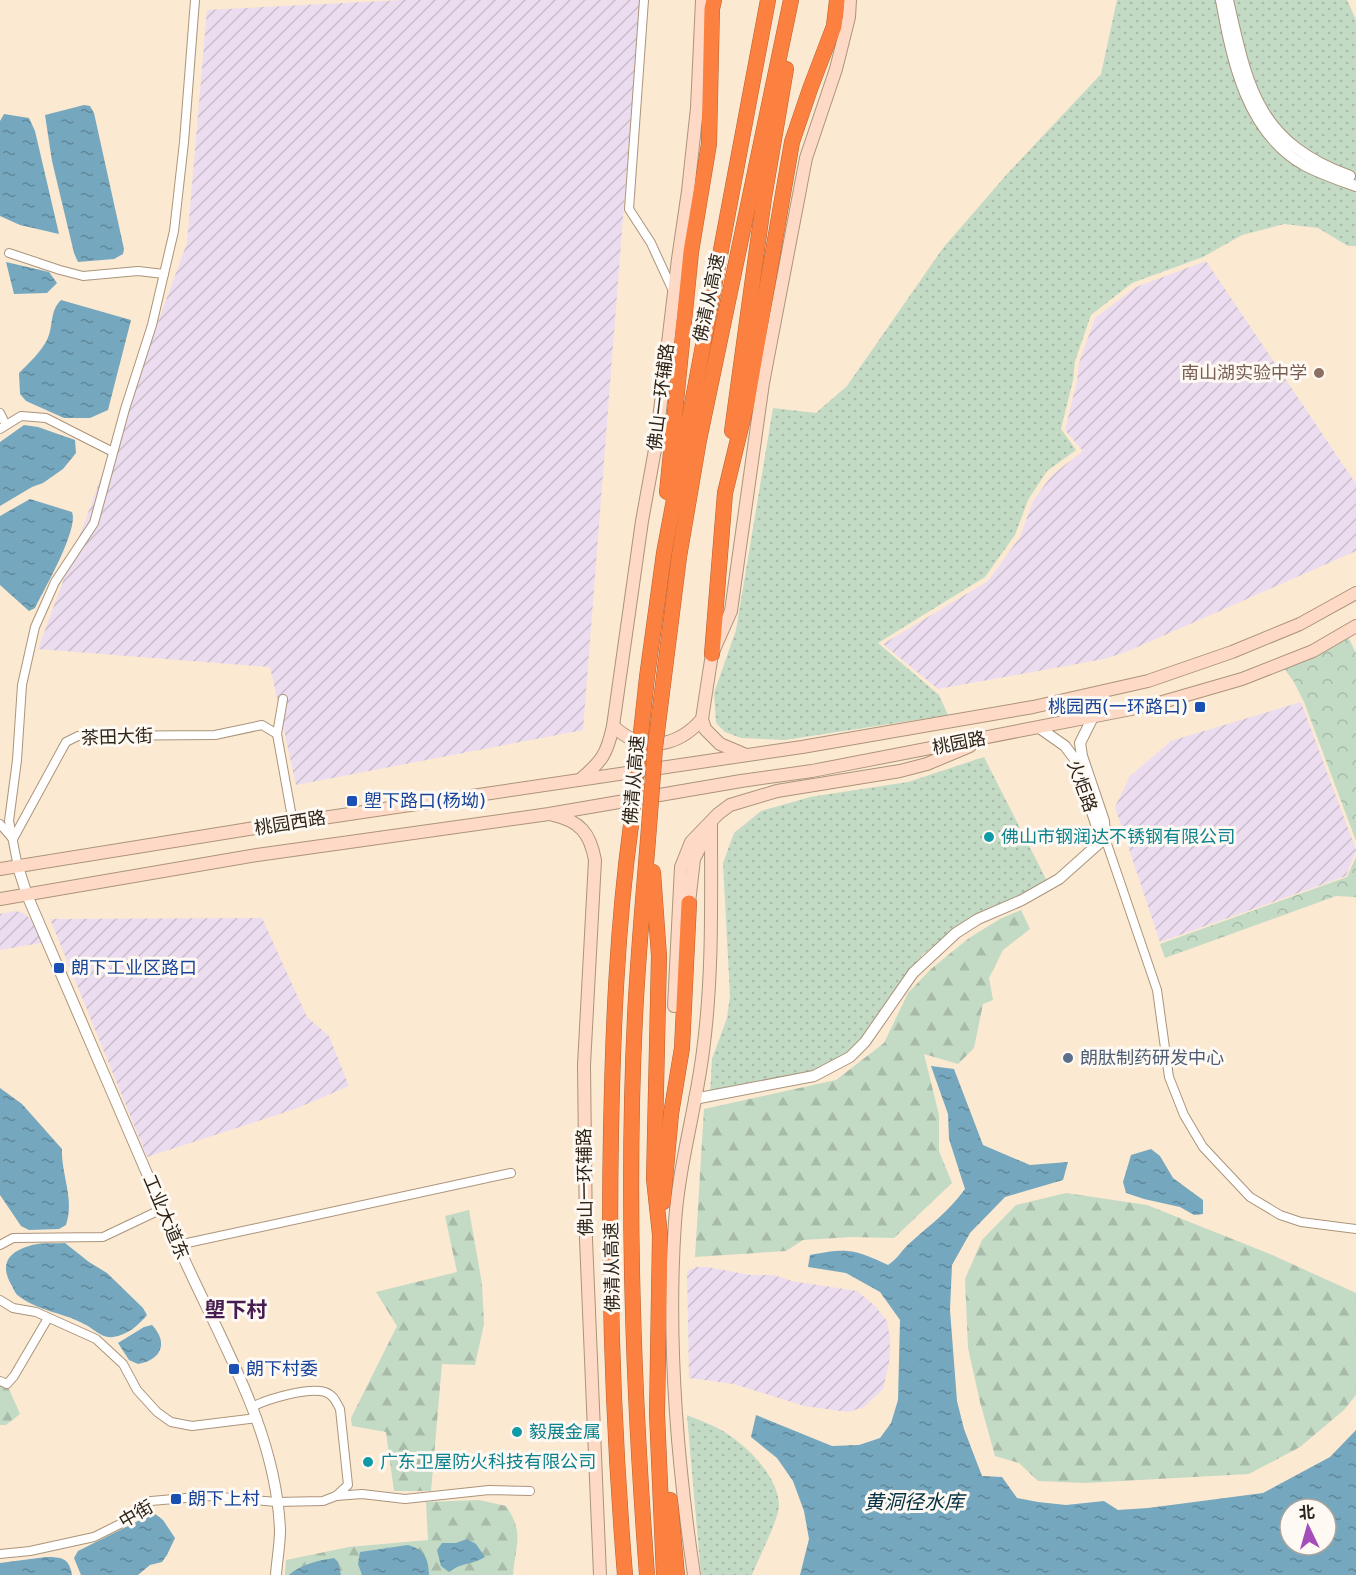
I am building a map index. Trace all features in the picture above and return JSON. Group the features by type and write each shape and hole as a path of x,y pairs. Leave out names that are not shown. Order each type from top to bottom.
{"highway":[{"path":"666,537 668,478 691,252 709,144 711,9 714,0"},
{"name":"佛清从高速","path":"646,1575 637,1441 631,1232 635,1018 672,555 666,537 768,0"},
{"name":"佛清从高速","path":"625,1575 614,1409 609,1222 613,1024 624,880 672,555 703,421 791,0"},
{"path":"712,654 725,493 739,372 760,221 798,0"},
{"path":"725,493 747,402 792,142 834,26 837,0"},
{"path":"649,827 659,956 654,1179 660,1235"},
{"path":"671,1114 682,1048 689,903"},
{"path":"664,1575 657,1414 659,1327 657,1286 671,1114 674,1006"},
{"path":"658,1373 677,1571"}],"main road":[{"name":"佛山一环辅路","path":"580,780 599,764 606,752 613,726 642,521 656,444 688,191 697,108 702,0"},
{"path":"748,755 720,744 705,729 702,719 712,654 731,610 763,383 806,158 836,69 849,17 850,0"},
{"name":"桃园路","path":"580,780 748,755 1033,707 1148,681 1232,652 1300,624 1356,593"},
{"name":"桃园路","path":"549,814 812,771 1152,705 1242,680 1313,651 1356,626"},
{"path":"613,726 630,739 662,745 693,731 702,719"},
{"path":"689,903 694,859 711,824 718,814 730,805 777,791 900,771 927,764 990,736"},
{"name":"桃园西路","path":"0,869 580,780"},
{"name":"佛山一环辅路","path":"549,814 567,818 580,826 587,834 595,860 584,1065 586,1239 600,1575"},
{"name":"桃园西路","path":"0,898 256,855 549,814"},
{"path":"674,1006 681,867 692,842 711,824"},
{"path":"694,1575 687,1527 672,1318 675,1220 703,1052 711,937 711,824"}],"street":[{"path":"18,867 9,821 17,760 22,685 35,627 56,582 94,523 152,325 176,220 195,0"},
{"path":"644,0 629,209 651,243 674,295"},
{"path":"1221,0 1242,86 1260,122 1282,149 1303,165 1356,186"},
{"path":"1228,0 1241,58 1254,95 1271,123 1288,144 1310,159 1329,169 1356,178"},
{"path":"9,253 83,276 138,271 164,274"},
{"path":"0,413 3,427 21,416 46,418 113,452"},
{"path":"283,699 277,734 292,823"},
{"name":"火炬路","path":"1093,717 1080,743 1082,756 1104,821 1105,838"},
{"name":"茶田大街","path":"13,839 66,742 78,736 215,735 262,725 277,734"},
{"name":"火炬路","path":"1038,727 1065,746 1074,758 1096,824 1105,838"},
{"path":"0,824 13,839"},
{"path":"694,1099 814,1076 850,1057 865,1042 913,973 956,933 978,919 1022,900 1059,879 1105,838 1157,990 1169,1077 1184,1115 1203,1147 1250,1197 1280,1215 1328,1227 1356,1229"},
{"name":"工业大道东","path":"18,867 27,895 177,1245 257,1418 270,1466 280,1531 276,1575"},
{"path":"177,1245 511,1173"},
{"path":"0,1245 13,1238 103,1236 162,1209"},
{"path":"0,1300 13,1308 36,1312 96,1339 123,1364 137,1390 157,1412 171,1422 192,1426 257,1418"},
{"path":"0,1381 7,1384 14,1376 48,1318"},
{"path":"252,1407 260,1403 312,1391 325,1392 335,1398 340,1409 348,1485 336,1496"},
{"name":"中街","path":"0,1554 30,1551 94,1537 122,1523 151,1501 209,1496 276,1502 323,1501 336,1496 363,1494 405,1499 489,1490 530,1491"}],"shaded area":[{"path":"404,0 640,0 583,730 296,785 270,667 38,649 187,243 207,10"},
{"path":"1206,261 1356,484 1356,551 1126,652 1104,659 938,689 883,644 988,581 1020,537 1033,501 1052,475 1083,451 1065,430 1079,363 1095,318 1136,287"},
{"path":"1301,702 1356,850 1346,876 1160,942 1115,807 1130,776 1171,741"},
{"path":"16,911 25,914 38,926 41,943 0,950 0,914"},
{"path":"262,918 307,1017 329,1036 349,1086 295,1109 147,1157 50,919"},
{"path":"696,1267 750,1275 774,1275 792,1281 857,1291 875,1306 887,1321 890,1340 889,1363 883,1389 864,1407 848,1412 804,1406 734,1384 689,1378 687,1271"}],"green space":[{"path":"1117,0 1347,0 1356,20 1356,246 1348,246 1318,228 1284,224 1242,235 1203,257 1132,283 1091,315 1075,361 1073,380 1061,429 1076,450 1047,471 1028,500 1015,535 985,577 878,643 939,695 948,715 785,740 741,738 725,732 716,723 714,693 736,630 773,408 816,413 847,386 943,248 1008,173 1101,74"},
{"path":"1348,637 1356,653 1356,841 1304,702 1283,667"},
{"path":"984,757 1048,883 942,939 922,955 851,1052 813,1074 710,1095 712,1059 727,1018 730,996 723,863 734,833 761,811 810,797 908,782"},
{"path":"1356,857 1356,897 1336,896 1165,958 1160,944 1347,877"},
{"path":"1021,910 1030,929 1003,950 989,978 993,1000 983,1004 974,1048 958,1064 924,1054 939,1115 939,1151 952,1183 894,1238 852,1237 803,1240 786,1251 695,1257 704,1109 836,1080 884,1043 908,993 931,969 969,938 1000,919"},
{"path":"1066,1193 1147,1205 1270,1254 1356,1293 1356,1395 1344,1410 1300,1447 1249,1474 1085,1483 1038,1481 1019,1463 995,1456 968,1348 965,1279 982,1240 1016,1205"},
{"path":"469,1210 482,1284 484,1324 475,1365 442,1364 431,1491 394,1491 386,1432 352,1426 351,1418 397,1326 376,1292 457,1272 445,1216"},
{"path":"0,1384 9,1389 20,1414 6,1425 0,1425"},
{"path":"687,1415 719,1429 737,1441 762,1465 774,1485 778,1495 778,1513 752,1575 701,1575"},
{"path":"479,1500 506,1506 512,1516 517,1532 513,1575 285,1575 286,1560 349,1547 428,1540 426,1502"}],"water":[{"path":"84,105 90,106 94,113 124,249 123,254 114,259 78,262 52,161 45,115"},
{"path":"4,114 29,118 35,131 59,234 20,225 0,216 0,121"},
{"path":"6,262 49,272 57,283 47,293 14,294"},
{"path":"61,300 131,320 108,410 90,418 64,418 26,401 20,394 19,373 38,354 47,340 53,314"},
{"path":"24,425 38,427 75,440 76,453 63,469 43,483 0,506 0,442"},
{"path":"30,499 72,512 73,520 66,545 53,574 35,608 29,611 0,585 0,516"},
{"name":"黄洞径水库","path":"931,1066 954,1069 983,1145 1030,1165 1068,1162 1063,1180 1005,1197 970,1233 952,1265 950,1310 957,1401 964,1429 982,1476 1002,1477 1017,1498 1066,1505 1104,1501 1118,1510 1148,1508 1263,1493 1330,1457 1356,1430 1356,1575 800,1575 809,1539 804,1511 793,1481 777,1458 751,1437 756,1415 832,1446 859,1445 880,1438 891,1423 898,1400 900,1320 880,1292 846,1273 808,1267 810,1255 850,1251 888,1265 895,1260 908,1245 946,1211 965,1189 949,1139 948,1114"},
{"path":"0,1088 22,1104 62,1149 69,1206 66,1225 59,1229 29,1230 21,1226 0,1195"},
{"path":"1151,1149 1160,1156 1173,1178 1203,1200 1203,1214 1194,1215 1180,1207 1126,1193 1123,1182 1131,1155"},
{"path":"65,1243 107,1273 143,1308 147,1315 140,1323 123,1334 109,1337 76,1320 35,1306 17,1295 6,1272 10,1256 33,1245"},
{"path":"152,1325 161,1344 157,1355 138,1364 129,1360 118,1343 144,1327"},
{"path":"154,1513 163,1520 175,1538 162,1562 150,1565 138,1575 81,1575 74,1558 78,1551"},
{"path":"467,1539 476,1544 485,1557 449,1572 441,1566 437,1550 442,1543 456,1543"},
{"path":"408,1545 422,1552 428,1564 429,1575 362,1575 358,1564 360,1552"},
{"path":"56,1557 67,1562 72,1575 0,1575 0,1563"},
{"path":"334,1558 338,1562 341,1575 289,1575 304,1566"}],"place":[{"name":"南山湖实验中学","path":"1319,373"},
{"name":"桃园西(一环路口)","path":"1200,707"},
{"name":"塱下路口(杨坳)","path":"352,801"},
{"name":"佛山市钢润达不锈钢有限公司","path":"989,837"},
{"name":"朗下工业区路口","path":"59,968"},
{"name":"朗肽制药研发中心","path":"1068,1058"},
{"name":"朗下村委","path":"234,1369"},
{"name":"毅展金属","path":"517,1432"},
{"name":"广东卫屋防火科技有限公司","path":"368,1462"},
{"name":"朗下上村","path":"176,1499"}],"district":[{"name":"塱下村","path":"236,1310"}]}
